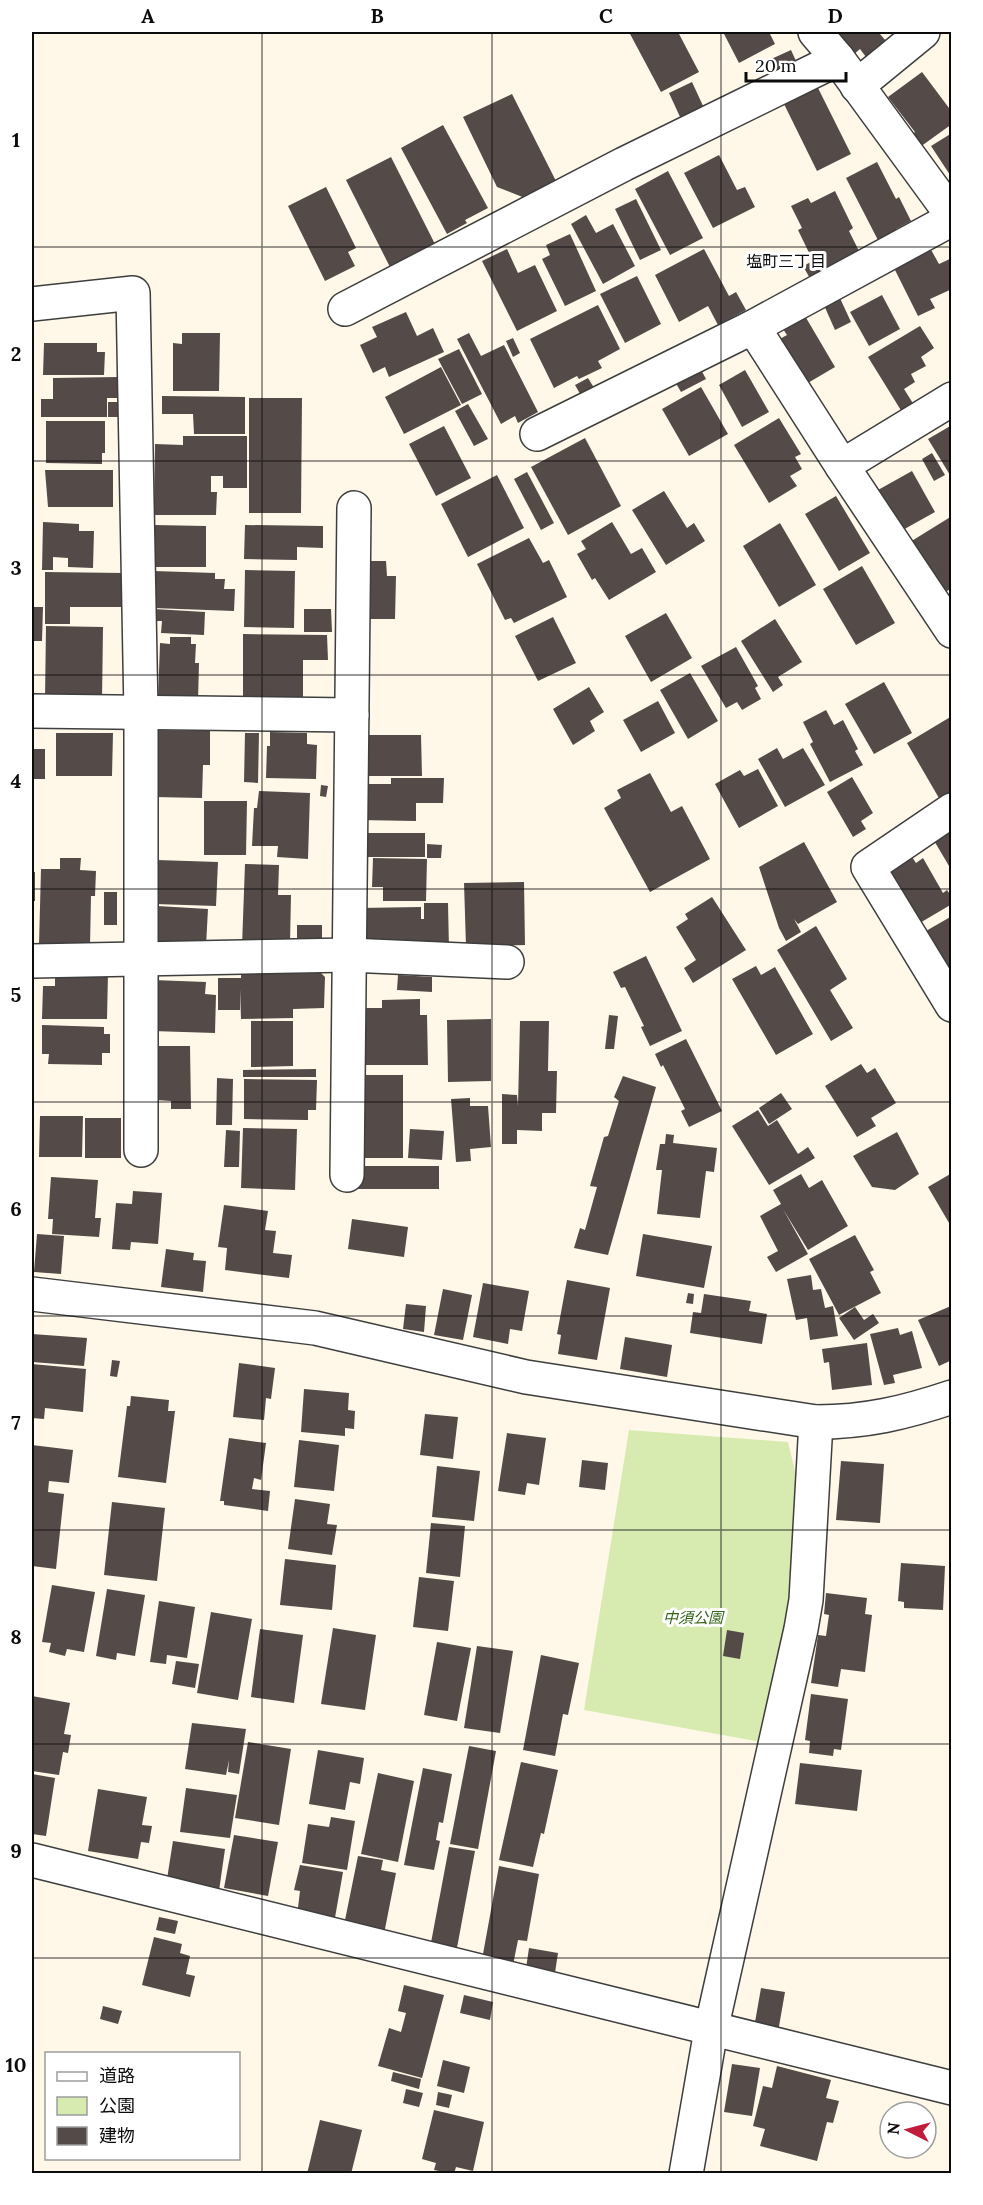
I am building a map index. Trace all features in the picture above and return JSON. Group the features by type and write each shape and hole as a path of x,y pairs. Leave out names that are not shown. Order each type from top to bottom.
{"street":[{"path":"537,434 753,327 951,217 857,86 815,32"},
{"path":"857,86 923,32"},
{"path":"345,309 624,164 837,59"},
{"path":"32,304 133,293 141,712 141,1150"},
{"path":"753,327 842,466 948,617"},
{"path":"842,466 951,399"},
{"path":"346,1175 354,508"},
{"path":"32,711 352,715"},
{"path":"951,810 868,867 951,1005"},
{"path":"32,961 349,955 507,962"},
{"path":"32,1294 315,1328 526,1377 816,1422 853,1422 915,1410 951,1397"},
{"path":"686,2174 711,2030 801,1629 806,1600 816,1422"},
{"path":"32,1860 951,2088"}],"green space":[{"name":"中須公園","path":"629,1430 788,1442 800,1492 786,1629 761,1742 584,1710"}],"building":[{"path":"629,32 678,32 699,72 661,92"},
{"path":"723,32 769,32 775,44 739,63"},
{"path":"835,32 883,32 880,34 886,41 866,57 860,49 853,55"},
{"path":"791,50 796,61 774,71 769,60"},
{"path":"922,72 952,112 952,124 920,147 911,135 915,132 888,97"},
{"path":"692,82 704,108 681,119 669,93"},
{"path":"818,88 851,154 817,171 784,104"},
{"path":"512,94 558,185 530,200 497,187 463,117"},
{"path":"443,125 488,208 465,220 467,223 447,234 401,148"},
{"path":"952,133 952,178 931,146"},
{"path":"719,155 737,190 745,187 755,207 713,228 684,173"},
{"path":"391,157 437,248 392,271 346,180"},
{"path":"877,162 896,199 899,197 911,221 896,229 900,236 881,246 846,178"},
{"path":"668,171 703,238 670,255 635,189"},
{"path":"326,187 356,248 348,252 355,266 325,281 288,206"},
{"path":"835,191 853,228 849,231 859,251 820,271 823,277 812,282 803,266 813,261 798,230 802,228 791,206 808,198 811,203"},
{"path":"636,199 661,250 640,260 615,209"},
{"path":"586,215 596,233 613,224 635,266 603,284 571,224"},
{"path":"570,234 596,291 565,306 542,259 550,255 546,245"},
{"path":"930,248 939,264 952,258 952,289 930,299 935,308 918,316 893,266"},
{"path":"507,249 518,273 535,265 557,311 517,331 482,261"},
{"path":"704,249 729,296 736,292 746,310 718,325 708,306 679,322 655,275"},
{"path":"637,276 661,324 625,343 600,294"},
{"path":"882,295 900,329 869,346 850,312"},
{"path":"839,296 851,322 835,330 823,303"},
{"path":"598,305 620,349 598,361 602,368 579,379 577,376 554,388 530,339"},
{"path":"406,312 417,336 433,328 444,352 389,377 385,367 373,373 360,345 377,337 372,327"},
{"path":"805,316 835,367 801,387 774,342 787,335 783,329"},
{"path":"920,326 934,348 921,357 926,366 911,374 915,382 904,389 914,405 902,412 868,357"},
{"path":"182,333 220,333 219,391 173,391 173,343 182,344"},
{"path":"469,333 481,356 504,345 538,412 518,423 515,416 501,424 457,339"},
{"path":"513,338 520,353 513,357 506,341"},
{"path":"44,343 97,343 97,352 105,352 104,375 43,375"},
{"path":"459,349 482,394 462,404 438,359"},
{"path":"699,366 706,379 681,392 674,380"},
{"path":"441,367 461,405 404,434 385,397"},
{"path":"745,370 769,412 742,427 719,385"},
{"path":"118,377 118,398 107,398 107,417 41,417 41,399 53,399 53,378"},
{"path":"588,378 596,391 583,399 575,385"},
{"path":"701,387 728,434 689,456 662,409"},
{"path":"162,396 245,397 245,434 194,434 193,414 162,414"},
{"path":"249,398 302,398 301,513 249,513"},
{"path":"108,402 131,402 131,417 108,417"},
{"path":"468,404 488,439 474,446 455,411"},
{"path":"779,418 801,454 795,457 802,469 790,476 797,486 769,503 734,445"},
{"path":"46,421 105,421 105,453 102,453 102,464 46,463"},
{"path":"952,425 952,474 950,475 928,439"},
{"path":"444,426 471,478 436,496 409,444"},
{"path":"183,436 247,436 247,488 223,488 223,476 211,476 211,492 217,492 216,515 154,515 155,444 183,445"},
{"path":"585,438 621,506 568,535 531,467"},
{"path":"932,453 945,475 934,481 922,459"},
{"path":"45,470 113,470 113,507 48,507"},
{"path":"912,471 935,512 901,531 878,490"},
{"path":"527,472 554,523 541,530 514,479"},
{"path":"497,475 524,528 468,557 441,504"},
{"path":"664,491 687,528 694,523 705,541 666,565 632,510"},
{"path":"836,496 870,553 839,571 805,514"},
{"path":"952,516 952,588 942,594 910,542"},
{"path":"43,522 79,524 79,531 94,531 93,568 68,567 68,558 53,557 53,570 42,570"},
{"path":"612,522 631,554 642,548 656,572 609,600 595,578 592,580 577,554 586,549 581,541"},
{"path":"780,523 816,585 779,607 743,546"},
{"path":"154,525 206,526 206,567 153,567"},
{"path":"245,525 323,526 323,548 297,547 297,560 244,559"},
{"path":"529,538 543,563 549,560 567,597 514,623 511,618 505,620 477,564"},
{"path":"359,561 386,561 387,576 396,576 395,619 358,619"},
{"path":"862,566 895,623 856,645 823,589"},
{"path":"245,570 295,571 294,628 244,627"},
{"path":"154,571 215,573 215,579 225,579 224,589 235,589 234,611 153,608"},
{"path":"45,572 124,573 124,607 70,607 70,624 45,624"},
{"path":"32,607 43,607 42,641 32,641"},
{"path":"154,609 205,612 204,635 161,633 162,621 153,621"},
{"path":"304,609 331,609 332,632 304,632"},
{"path":"666,613 692,658 651,682 625,636"},
{"path":"553,617 576,663 538,681 515,636"},
{"path":"775,619 802,662 778,677 783,685 773,692 741,641"},
{"path":"46,626 103,627 102,700 45,699"},
{"path":"243,634 327,635 328,660 303,660 303,700 243,700"},
{"path":"170,637 191,637 191,644 196,644 195,663 199,663 198,701 158,700 160,643 170,644"},
{"path":"736,647 758,686 755,688 761,699 742,710 737,702 726,708 701,666"},
{"path":"690,673 718,721 688,739 660,690"},
{"path":"884,682 912,733 874,754 845,704"},
{"path":"589,687 604,712 590,721 595,731 573,745 553,709"},
{"path":"658,701 675,733 641,752 623,720"},
{"path":"826,710 834,725 843,720 858,749 855,751 863,765 830,782 810,744 813,742 803,722"},
{"path":"952,716 952,800 943,805 907,743"},
{"path":"155,730 210,731 210,765 203,765 202,798 154,797"},
{"path":"270,732 307,733 307,744 317,745 316,779 266,778"},
{"path":"56,733 113,733 112,776 56,776"},
{"path":"245,733 259,733 258,783 244,782"},
{"path":"359,735 421,735 422,776 359,776"},
{"path":"777,748 783,759 803,748 825,785 785,807 758,759"},
{"path":"32,749 45,749 45,779 32,779"},
{"path":"758,769 778,806 739,828 715,784 740,770 744,776"},
{"path":"650,773 671,812 682,806 710,859 650,892 604,808 621,798 617,790"},
{"path":"852,777 873,813 861,821 866,829 853,837 827,792"},
{"path":"391,778 444,778 443,803 416,803 416,821 358,820 359,784 391,784"},
{"path":"321,785 328,786 326,797 320,796"},
{"path":"259,791 310,793 308,859 277,857 278,846 252,846 254,808 257,808"},
{"path":"204,801 247,801 246,855 204,855"},
{"path":"952,828 952,871 933,839"},
{"path":"362,833 425,833 425,857 362,857"},
{"path":"804,842 837,902 798,924 794,919 801,932 786,941 779,928 759,867"},
{"path":"427,844 442,845 441,858 427,858"},
{"path":"912,857 916,863 923,858 943,893 947,890 952,897 952,904 913,927 882,874"},
{"path":"60,858 81,858 80,870 96,871 95,896 91,896 90,946 39,945 41,869 60,869"},
{"path":"373,858 427,859 426,901 383,901 383,887 372,887"},
{"path":"157,860 218,862 216,906 155,904"},
{"path":"245,864 279,865 278,895 291,895 290,943 242,946"},
{"path":"32,872 35,872 35,901 32,901"},
{"path":"524,882 525,945 466,947 464,883"},
{"path":"104,892 117,892 117,925 104,925"},
{"path":"712,897 746,950 693,983 684,968 696,960 676,927 688,919 685,914"},
{"path":"424,903 448,903 449,949 359,947 359,908 421,907 421,919 424,919"},
{"path":"157,906 208,909 206,946 154,945"},
{"path":"952,916 952,979 919,935"},
{"path":"297,925 322,925 322,947 297,947"},
{"path":"816,926 847,979 830,990 853,1028 831,1041 777,950"},
{"path":"646,956 682,1031 650,1046 641,1027 644,1026 625,987 621,988 613,972"},
{"path":"756,966 761,975 775,967 813,1034 776,1055 732,979"},
{"path":"55,973 108,973 107,1019 42,1019 43,986 55,986"},
{"path":"321,973 325,977 324,1008 293,1009 293,1018 241,1019 240,989 240,1010 218,1010 218,978 241,978 241,974"},
{"path":"398,975 432,977 432,992 397,990"},
{"path":"153,980 206,982 205,994 216,995 215,1033 152,1031"},
{"path":"420,999 420,1015 427,1015 428,1065 360,1065 360,1008 382,1008 382,1000"},
{"path":"609,1015 618,1016 614,1049 605,1049"},
{"path":"491,1019 491,1081 448,1082 447,1020"},
{"path":"251,1021 293,1021 293,1066 251,1067"},
{"path":"520,1021 549,1021 548,1071 557,1071 556,1113 542,1113 542,1131 517,1130 517,1144 502,1144 502,1094 517,1095 518,1106"},
{"path":"42,1025 104,1027 104,1034 110,1034 110,1053 102,1053 102,1065 48,1064 49,1054 42,1054"},
{"path":"32,1029 34,1029 34,1068 32,1068"},
{"path":"686,1039 722,1111 689,1127 681,1111 685,1109 655,1054"},
{"path":"156,1046 190,1046 191,1109 171,1109 171,1101 156,1100"},
{"path":"861,1064 867,1073 875,1068 896,1103 871,1118 876,1126 857,1137 825,1086"},
{"path":"316,1069 316,1077 243,1077 243,1070"},
{"path":"364,1075 403,1075 403,1158 365,1158 365,1150 359,1150"},
{"path":"623,1076 656,1087 608,1255 574,1248 580,1228 585,1230 597,1187 590,1186 604,1137 608,1136 619,1101 614,1097"},
{"path":"217,1078 233,1079 232,1125 216,1125"},
{"path":"244,1079 317,1080 316,1110 308,1110 308,1120 244,1119"},
{"path":"781,1093 792,1109 769,1124 759,1108"},
{"path":"470,1098 470,1106 488,1106 491,1147 470,1149 471,1161 456,1162 451,1099"},
{"path":"758,1110 768,1126 777,1120 798,1154 808,1147 815,1158 769,1185 732,1126"},
{"path":"40,1116 83,1116 82,1157 39,1157"},
{"path":"85,1118 121,1118 121,1158 85,1158"},
{"path":"243,1128 297,1129 295,1190 241,1188"},
{"path":"410,1129 444,1131 442,1160 408,1158"},
{"path":"226,1130 240,1131 239,1167 224,1167"},
{"path":"897,1132 919,1174 895,1190 872,1187 853,1156"},
{"path":"666,1134 674,1135 673,1143 717,1148 714,1172 706,1171 700,1218 657,1214 662,1170 656,1170 660,1144 665,1144"},
{"path":"357,1166 439,1166 439,1189 357,1189"},
{"path":"952,1173 952,1228 928,1187"},
{"path":"801,1174 809,1188 822,1180 848,1226 808,1250 783,1209 808,1254 776,1272 767,1257 778,1251 760,1216 781,1204 773,1190"},
{"path":"51,1177 98,1180 95,1218 101,1218 99,1237 52,1234 53,1219 48,1219"},
{"path":"133,1191 162,1193 158,1244 131,1242 130,1250 112,1249 116,1203 132,1204"},
{"path":"224,1205 268,1211 265,1230 276,1231 273,1253 292,1255 289,1278 225,1270 227,1248 218,1247"},
{"path":"352,1219 408,1227 404,1257 348,1249"},
{"path":"37,1234 64,1236 61,1274 34,1272"},
{"path":"643,1234 712,1246 704,1288 636,1276"},
{"path":"855,1235 874,1270 870,1272 881,1293 839,1315 809,1259"},
{"path":"166,1249 194,1253 193,1260 206,1261 203,1292 161,1287"},
{"path":"811,1275 813,1290 821,1289 825,1308 833,1306 838,1336 810,1340 807,1318 796,1320 787,1279"},
{"path":"567,1280 610,1288 597,1360 558,1354 561,1335 557,1334"},
{"path":"483,1283 529,1291 522,1331 510,1329 508,1344 473,1337"},
{"path":"443,1289 472,1295 463,1340 434,1335"},
{"path":"688,1293 694,1294 693,1304 686,1303"},
{"path":"704,1294 751,1301 749,1311 767,1314 762,1344 690,1333 693,1312 701,1313"},
{"path":"406,1304 426,1306 424,1332 403,1329"},
{"path":"951,1306 952,1360 939,1366 918,1320"},
{"path":"855,1307 864,1320 873,1314 879,1323 854,1340 839,1318"},
{"path":"898,1328 900,1335 912,1331 922,1368 893,1375 895,1383 884,1385 870,1334"},
{"path":"32,1334 87,1338 84,1366 32,1362"},
{"path":"625,1337 672,1345 667,1377 620,1369"},
{"path":"867,1343 872,1385 832,1390 829,1362 824,1363 822,1349"},
{"path":"112,1360 120,1361 117,1377 110,1376"},
{"path":"239,1363 275,1368 271,1399 266,1398 264,1420 233,1417"},
{"path":"32,1364 86,1369 83,1412 45,1408 44,1419 32,1418"},
{"path":"304,1389 349,1393 348,1410 355,1411 354,1429 345,1428 345,1436 301,1432"},
{"path":"131,1396 169,1400 168,1411 175,1411 166,1483 118,1477 127,1406 130,1406"},
{"path":"425,1414 458,1417 453,1459 420,1455"},
{"path":"507,1433 546,1438 539,1485 527,1483 525,1495 498,1491"},
{"path":"229,1438 266,1443 261,1480 254,1478 252,1489 270,1491 268,1511 224,1505 224,1501 220,1501"},
{"path":"299,1440 339,1445 334,1491 294,1487"},
{"path":"32,1445 73,1450 69,1483 49,1481 48,1492 64,1494 56,1569 32,1566"},
{"path":"582,1460 608,1463 605,1490 579,1487"},
{"path":"841,1461 884,1464 880,1523 836,1520"},
{"path":"437,1466 480,1471 474,1521 432,1517"},
{"path":"295,1499 330,1504 327,1524 337,1525 332,1555 288,1549"},
{"path":"112,1502 165,1508 157,1581 104,1575"},
{"path":"431,1523 465,1526 460,1577 426,1573"},
{"path":"285,1559 336,1565 332,1610 280,1605"},
{"path":"901,1563 945,1566 943,1610 904,1608 904,1602 898,1601"},
{"path":"419,1577 454,1581 448,1631 413,1627"},
{"path":"52,1585 95,1592 84,1652 67,1649 65,1656 49,1652 51,1643 42,1642"},
{"path":"107,1589 145,1595 135,1656 117,1653 116,1660 96,1656"},
{"path":"826,1593 867,1598 865,1614 872,1615 865,1672 841,1669 838,1687 811,1683 818,1635 826,1636 829,1615 824,1614"},
{"path":"159,1601 195,1607 187,1658 167,1655 166,1664 150,1662"},
{"path":"211,1612 252,1619 238,1700 197,1693"},
{"path":"333,1628 376,1635 365,1710 321,1704"},
{"path":"260,1629 303,1635 294,1703 251,1697"},
{"path":"727,1630 744,1633 740,1659 723,1656"},
{"path":"437,1642 471,1648 457,1721 424,1715"},
{"path":"477,1646 513,1651 500,1733 464,1728"},
{"path":"541,1655 579,1663 568,1715 563,1714 555,1756 523,1750"},
{"path":"176,1661 199,1664 195,1688 172,1684"},
{"path":"811,1694 848,1699 841,1750 834,1749 833,1756 809,1753 810,1741 805,1740"},
{"path":"32,1696 70,1703 64,1734 71,1735 68,1753 63,1752 59,1775 32,1771"},
{"path":"192,1723 246,1729 239,1774 228,1772 229,1760 226,1775 185,1769"},
{"path":"248,1742 291,1749 279,1825 235,1818"},
{"path":"469,1746 496,1751 478,1849 450,1844"},
{"path":"318,1750 364,1758 360,1784 350,1782 345,1810 309,1804"},
{"path":"521,1762 558,1770 544,1834 541,1833 533,1867 499,1860"},
{"path":"800,1763 862,1770 857,1811 795,1804"},
{"path":"423,1768 452,1774 443,1823 439,1822 436,1840 440,1841 434,1870 404,1865"},
{"path":"378,1773 414,1781 398,1862 361,1854"},
{"path":"32,1774 55,1778 46,1836 32,1834"},
{"path":"186,1788 237,1795 230,1838 180,1832"},
{"path":"98,1789 147,1797 142,1825 152,1826 149,1843 141,1842 138,1859 88,1851"},
{"path":"331,1817 355,1821 347,1870 302,1863 308,1824 329,1827"},
{"path":"234,1835 278,1842 268,1896 224,1888"},
{"path":"173,1841 225,1849 218,1898 167,1879"},
{"path":"449,1847 475,1851 456,1953 430,1948"},
{"path":"358,1856 383,1860 381,1870 396,1873 383,1939 343,1930"},
{"path":"300,1865 343,1872 333,1929 297,1916 300,1891 294,1890"},
{"path":"499,1866 539,1874 527,1941 518,1940 512,1970 481,1965"},
{"path":"159,1917 178,1921 175,1934 156,1930"},
{"path":"154,1937 182,1944 180,1953 190,1956 186,1974 195,1976 190,1997 142,1985"},
{"path":"529,1948 558,1953 554,1979 525,1975"},
{"path":"404,1985 444,1995 422,2078 378,2066 389,2028 401,2032 406,2013 398,2011"},
{"path":"761,1988 785,1992 778,2032 754,2028"},
{"path":"464,1995 493,2002 490,2020 460,2013"},
{"path":"103,2006 122,2011 118,2024 100,2019"},
{"path":"443,2060 470,2067 464,2093 437,2086"},
{"path":"732,2064 760,2068 752,2116 724,2112"},
{"path":"777,2066 831,2080 826,2098 839,2101 833,2123 827,2122 817,2161 760,2146 765,2129 753,2126 763,2086 772,2088"},
{"path":"393,2072 421,2079 419,2089 391,2081"},
{"path":"406,2089 423,2093 419,2107 403,2103"},
{"path":"438,2092 452,2095 449,2108 436,2105"},
{"path":"434,2110 484,2122 473,2171 456,2167 454,2174 434,2170 436,2163 422,2159"},
{"path":"320,2120 362,2130 351,2174 307,2174"}],"district":[{"name":"塩町三丁目","path":"786,261"}]}
